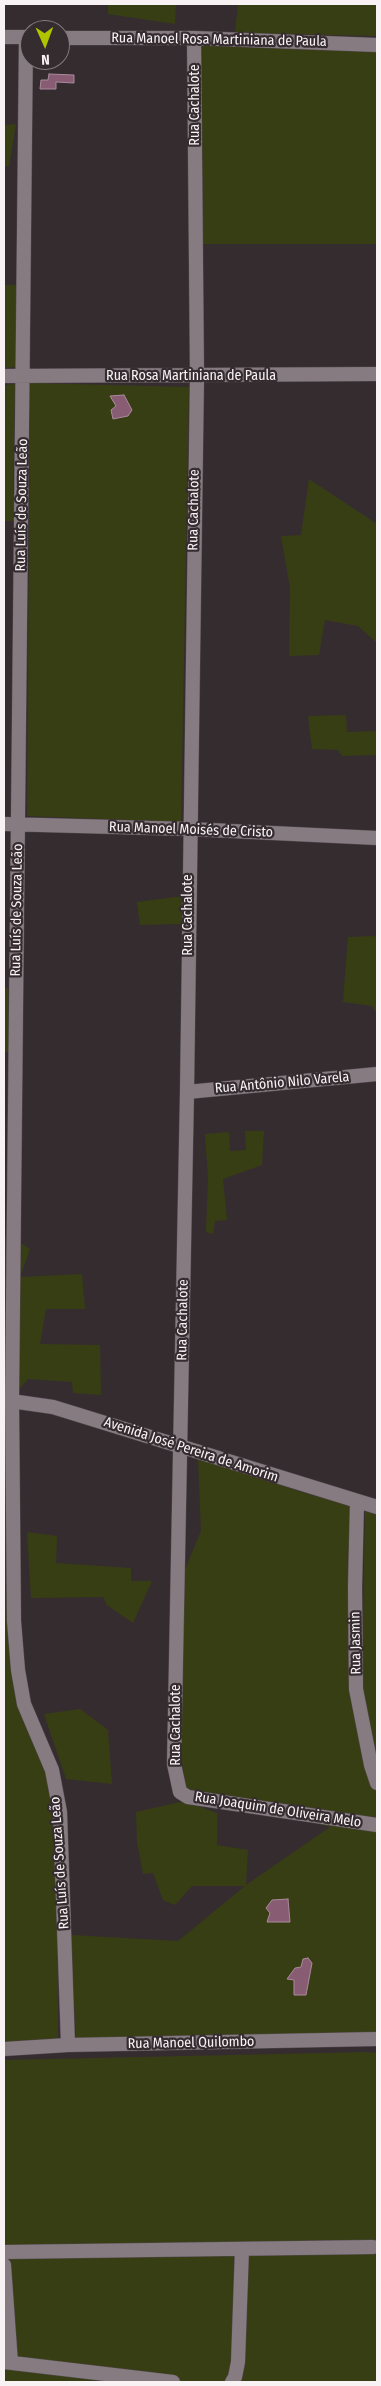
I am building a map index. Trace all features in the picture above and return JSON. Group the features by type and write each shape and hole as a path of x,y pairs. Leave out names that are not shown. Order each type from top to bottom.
{"street":[{"path":"4,37 20,37"},
{"name":"Rua Manoel Rosa Martiniana de Paula","path":"70,38 194,38 377,45"},
{"name":"Rua Cachalote","path":"180,1792 174,1764 187,1092 189,829 197,376 194,38"},
{"name":"Rua Luís de Souza Leão","path":"28,70 23,376 11,824 8,1400 14,1621 18,1670 24,1704 52,1770 60,1812 68,2045"},
{"name":"Rua Rosa Martiniana de Paula","path":"4,376 377,374"},
{"name":"Rua Manoel Moisés de Cristo","path":"11,824 189,829 377,838"},
{"name":"Rua Antônio Nilo Varela","path":"187,1092 377,1074"},
{"name":"Avenida José Pereira de Amorim","path":"8,1400 53,1407 377,1507"},
{"name":"Rua Jasmin","path":"357,1502 355,1588 356,1689 371,1765 377,1783"},
{"name":"Rua Joaquim de Oliveira Melo","path":"180,1792 198,1798 377,1825"},
{"name":"Rua Manoel Quilombo","path":"4,2048 68,2045 363,2041 377,2039"},
{"path":"4,2252 373,2247"},
{"path":"232,2382 238,2362 242,2249"},
{"path":"4,2266 8,2362 173,2382"}],"green space":[{"path":"108,4 176,4 175,24 108,14"},
{"path":"238,4 377,4 377,36 235,33"},
{"path":"201,43 377,50 377,244 203,244"},
{"path":"16,124 9,166 4,166 4,125"},
{"path":"4,285 18,285 16,367 4,368"},
{"path":"30,383 189,387 181,822 27,816"},
{"path":"15,384 13,492 15,521 4,521 4,385"},
{"path":"309,479 377,524 377,643 358,626 325,620 319,655 289,656 290,588 281,536 301,535"},
{"path":"346,715 347,732 377,731 377,755 342,756 338,750 312,749 308,716"},
{"path":"183,896 182,924 140,925 137,902"},
{"path":"377,936 377,1014 372,1006 343,1002 348,937"},
{"path":"4,988 8,988 9,1052 4,1052"},
{"path":"245,1131 264,1131 262,1165 223,1179 227,1220 215,1221 213,1234 206,1232 208,1178 205,1134 229,1132 230,1151 246,1150"},
{"path":"8,1235 30,1249 20,1277 82,1274 85,1309 46,1309 40,1344 100,1345 101,1395 73,1393 72,1382 28,1379 20,1388 4,1389 4,1238"},
{"path":"4,1414 7,1414 21,1714 48,1780 58,1858 58,2040 4,2042"},
{"path":"198,1458 308,1494 353,1506 362,1669 365,1509 377,1513 377,2037 76,2041 71,1935 178,1941 245,1886 192,1886 175,1905 163,1900 153,1873 143,1874 137,1842 136,1812 184,1801 217,1813 217,1845 248,1850 246,1885 330,1827 186,1788 180,1749 184,1572 201,1531"},
{"path":"27,1532 57,1536 56,1563 131,1568 131,1581 152,1581 133,1623 107,1605 103,1597 31,1598"},
{"path":"80,1709 108,1730 112,1784 66,1779 44,1714"},
{"path":"377,2053 377,2382 4,2382 4,2060"}],"shaded area":[{"path":"49,74 74,75 74,83 56,82 56,89 40,89 41,80 48,80"},
{"path":"124,395 132,410 128,416 113,419 111,410 116,406 110,396"},
{"path":"288,1899 290,1922 267,1922 270,1913 266,1908 272,1900"},
{"path":"308,1958 312,1963 306,1995 294,1995 294,1980 287,1979 295,1968 301,1967 303,1959"}]}
